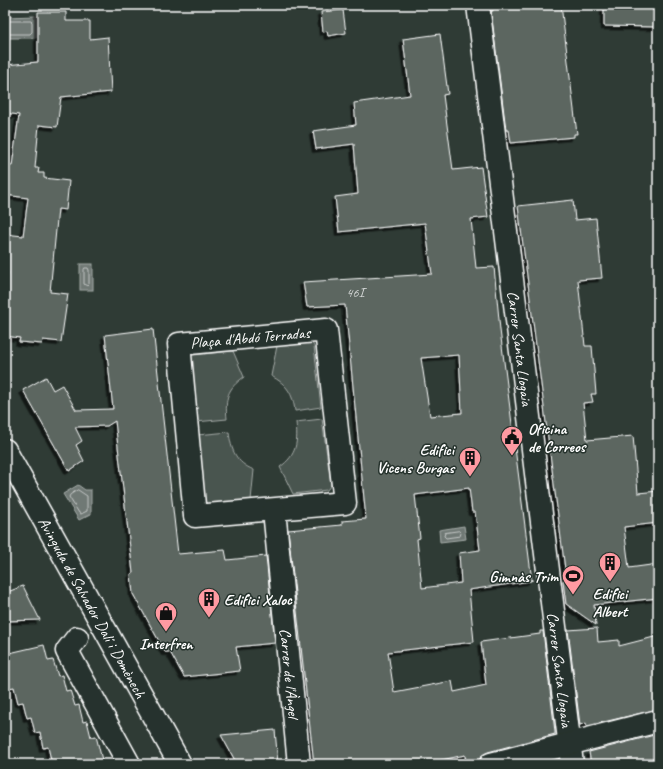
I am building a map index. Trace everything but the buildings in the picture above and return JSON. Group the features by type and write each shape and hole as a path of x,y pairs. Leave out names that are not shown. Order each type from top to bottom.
{"street":[{"name":"Carrer Santa Llogaia","path":"478,5 571,754"},
{"name":"Plaça d'Abdó Terradas","path":"326,330 345,503 274,510 195,516 179,344 326,330"},
{"name":"Avinguda de Salvador Dalí i Domènech","path":"5,450 180,764"},
{"name":"Carrer de l'Àngel","path":"274,510 299,764"},
{"path":"77,638 67,650 129,764"},
{"path":"491,764 571,754 658,721"}],"shaded area":[{"path":"308,342 312,343 314,346 321,407 295,411 293,399 288,390 281,382 271,376 277,346"},
{"path":"233,351 244,377 238,381 228,395 226,405 227,419 196,422 190,357 193,355"},
{"path":"322,419 331,485 327,490 293,494 280,467 290,458 295,448 297,436 296,422"},
{"path":"229,432 231,445 239,460 254,470 251,500 210,505 204,500 197,435"}],"water":[{"path":"36,16 36,38 5,38 5,17"},
{"path":"80,264 93,264 93,290 80,290"},
{"path":"78,485 85,490 91,490 91,514 79,520 63,494"},
{"path":"464,526 466,539 440,542 439,530"}],"place":[{"name":"Oficina de Correos","path":"512,456"},
{"name":"Edifici Vicens Burgas","path":"470,478"},
{"name":"Edifici Albert","path":"610,582"},
{"name":"Gimnàs Trim","path":"573,596"},
{"name":"Edifici Xaloc","path":"209,618"},
{"name":"Interfren","path":"166,632"}]}
